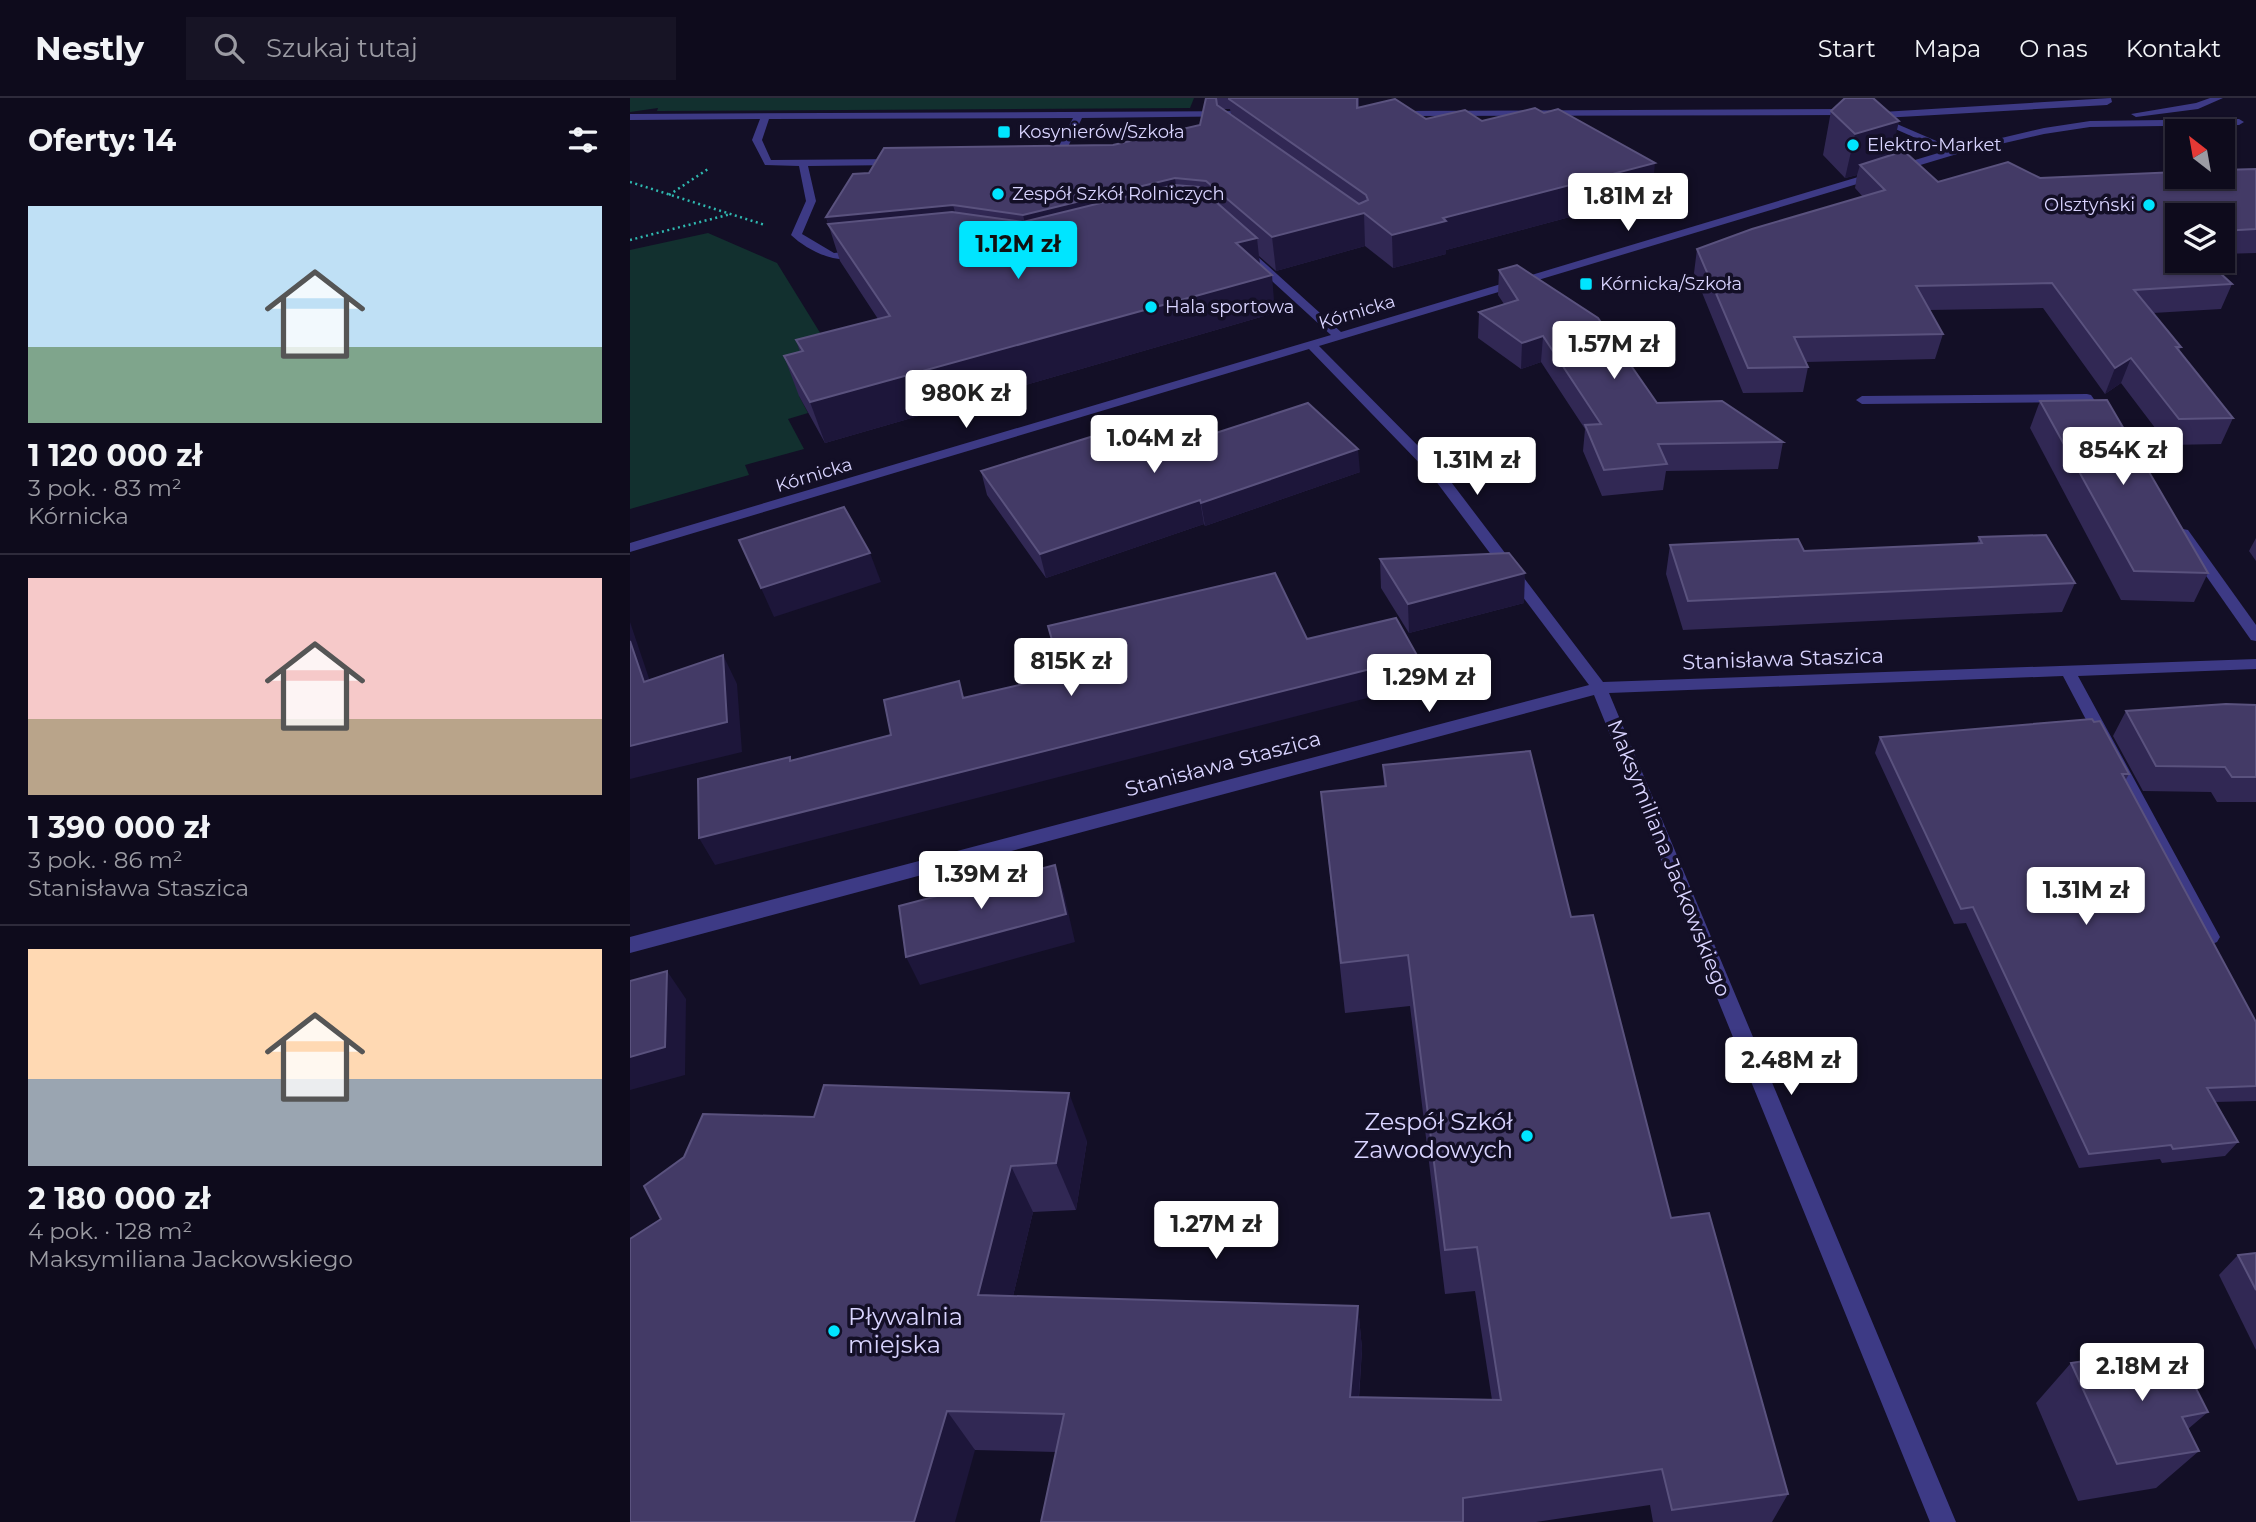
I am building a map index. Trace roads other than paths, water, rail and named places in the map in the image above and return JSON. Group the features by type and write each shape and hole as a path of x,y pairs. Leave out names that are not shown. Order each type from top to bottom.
{"street":[{"path":"1389,113 1803,111 1871,115 2065,106 2106,102 2106,98"},
{"name":"Kórnicka","path":"630,548 1954,152 2044,131 2140,113 2198,106 2218,98 2222,110 2243,124 2098,123"},
{"path":"630,117 1079,115 1226,119 1267,114"},
{"path":"1043,162 1056,161 1079,115"},
{"path":"1871,115 1897,123 1954,152"},
{"path":"765,117 757,140 768,163 910,162"},
{"path":"803,163 811,201 796,234 832,256 871,252"},
{"path":"1237,244 1339,335"},
{"name":"Maksymiliana Jackowskiego","path":"1311,344 1437,473 1599,688 1943,1522"},
{"path":"1862,400 2087,398 2111,432"},
{"path":"2175,523 2256,636"},
{"name":"Stanisława Staszica","path":"630,945 1599,688 2256,664"},
{"path":"2068,671 2217,951"}],"place":[{"name":"Kosynierów/Szkoła","path":"1004,132"},
{"name":"Elektro-Market","path":"1853,145"},
{"name":"Zespół Szkół Rolniczych","path":"998,194"},
{"name":"Olsztyński","path":"2149,205"},
{"name":"Kórnicka/Szkoła","path":"1586,284"},
{"name":"Hala sportowa","path":"1151,307"},
{"name":"Zespół Szkół Zawodowych","path":"1527,1136"},
{"name":"Pływalnia miejska","path":"834,1331"}]}
